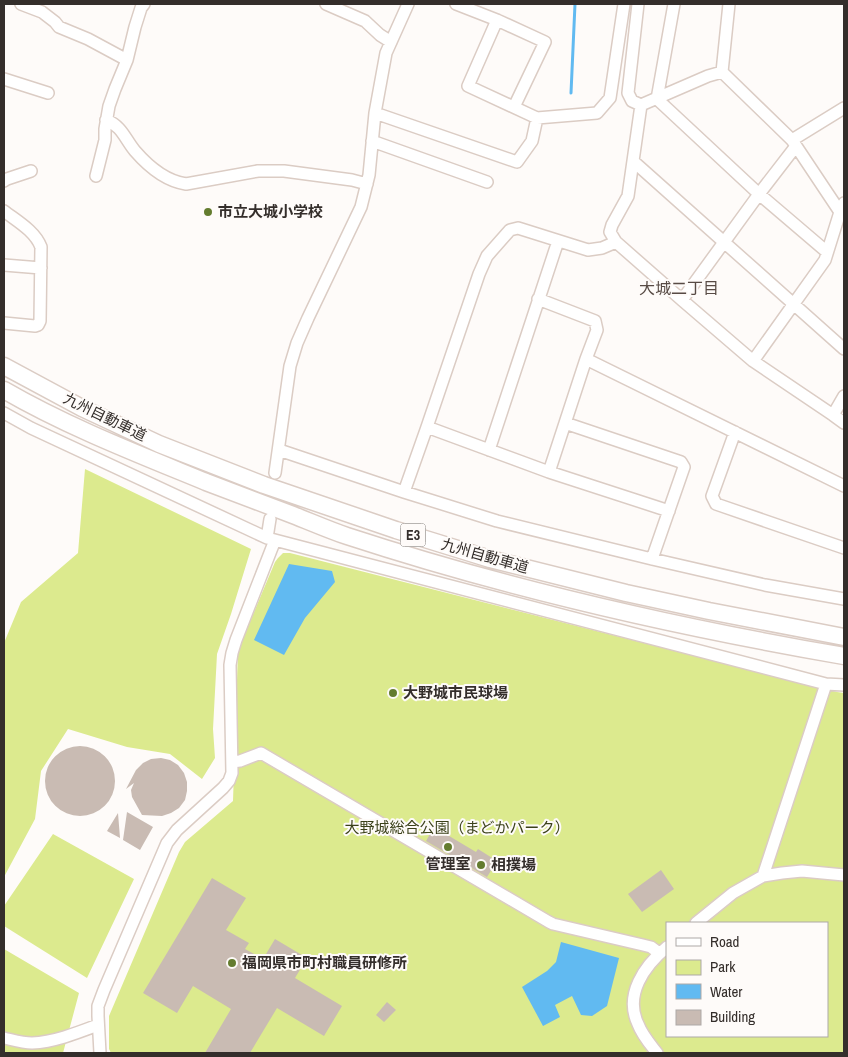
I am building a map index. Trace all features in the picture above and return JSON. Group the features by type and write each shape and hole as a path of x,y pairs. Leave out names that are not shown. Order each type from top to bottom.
{"highway":[{"name":"九州自動車道","path":"4,366 82,408 159,444 264,485 396,530 490,559 626,593 844,637"},
{"name":"九州自動車道","path":"4,390 124,449 355,538 440,564 551,594 704,629 844,656"}],"street":[{"path":"20,4 42,12 59,27 88,39 127,60"},
{"path":"96,176 105,140 106,120 115,89 127,60 141,8 144,4"},
{"path":"326,4 365,21 391,42"},
{"path":"275,473 290,366 297,343 308,318 361,207 370,176 375,113 386,53 408,4"},
{"path":"456,4 545,42 514,107"},
{"path":"497,20 468,86 537,118 597,112 610,98 624,4"},
{"path":"638,4 628,93 632,101 641,106"},
{"path":"657,99 674,4"},
{"path":"722,72 729,4"},
{"path":"641,106 708,76 722,72"},
{"path":"722,72 794,143 842,207 825,260 753,361"},
{"path":"4,79 48,93"},
{"path":"657,99 759,194 827,252"},
{"path":"641,106 628,196 610,232 616,242 753,361 844,423"},
{"path":"682,300 794,143 844,108"},
{"path":"375,113 517,162 532,141 537,118"},
{"path":"106,120 114,123 119,128 136,152 157,172 176,183 186,184 258,171 284,171 352,180 367,184"},
{"path":"372,141 487,182"},
{"path":"633,161 844,349"},
{"path":"4,181 31,171"},
{"path":"4,211 35,235 41,247 40,321 35,326 4,323"},
{"path":"404,492 479,274 487,256 510,230 518,228 588,250 602,248 616,242"},
{"path":"489,450 558,241"},
{"path":"4,265 41,268"},
{"path":"538,299 595,321 597,330 549,472"},
{"path":"586,359 844,486"},
{"path":"833,415 844,396"},
{"path":"4,413 31,428 271,539 826,684 844,685"},
{"path":"566,423 681,462 684,468 652,559"},
{"path":"427,427 549,472 670,511"},
{"path":"735,432 712,496 716,504 844,548"},
{"path":"279,450 491,520 765,585 844,599"},
{"path":"100,1053 98,1006 167,843 177,830 223,788 229,781 232,773 230,665 232,653 271,539 270,519"},
{"path":"763,876 826,684"},
{"path":"232,762 261,753 553,924 663,950 640,978 634,994 633,1005 643,1035 657,1053"},
{"path":"697,922 733,893 763,876 782,872 802,871 844,875"},
{"path":"4,1038 31,1042 50,1041 98,1026"}],"green space":[{"path":"85,469 251,549 217,654 213,729 215,758 202,779 170,754 127,747 68,729 41,771 35,819 4,877 4,643 21,602 78,553"},
{"name":"大野城総合公園（まどかパーク）","path":"283,553 290,553 844,693 844,1053 111,1053 109,1049 109,1016 179,852 185,842 233,801 238,650 275,562"},
{"path":"53,834 134,879 87,978 4,926 4,906"},
{"path":"4,949 79,993 63,1053 4,1053"}],"water":[{"path":"289,564 332,571 335,582 305,618 284,655 254,640"},
{"path":"561,942 619,958 607,1006 592,1016 581,1015 572,996 555,1005 560,1017 543,1026 522,987 547,971 556,962"}],"building":[{"path":"73,746 87,746 100,751 110,761 115,774 115,788 110,801 100,811 87,816 73,816 60,811 50,801 45,788 45,774 50,761 60,751"},
{"path":"161,758 170,760 178,765 184,773 187,782 185,800 179,808 171,813 162,816 142,815 132,797 131,790 134,783 126,789 136,770 143,763 151,759"},
{"path":"127,812 153,827 140,850 123,840"},
{"path":"118,813 120,838 107,831"},
{"path":"434,827 476,852 478,849 497,861 487,877 426,841"},
{"path":"661,870 674,889 642,912 628,894"},
{"name":"福岡県市町村職員研修所","path":"212,878 246,898 226,930 249,943 245,949 263,959 275,939 307,958 295,978 342,1006 324,1036 277,1008 250,1053 205,1053 231,1009 193,986 177,1013 143,993"},
{"path":"387,1002 396,1010 384,1022 376,1015"}],"waterway":[{"path":"571,93 575,4"}],"place":[{"name":"市立大城小学校","path":"208,212"},
{"name":"大野城市民球場","path":"393,693"},
{"name":"管理室","path":"448,847"},
{"name":"相撲場","path":"481,865"},
{"name":"福岡県市町村職員研修所","path":"232,963"}],"district":[{"name":"大城二丁目","path":"679,288"}]}
